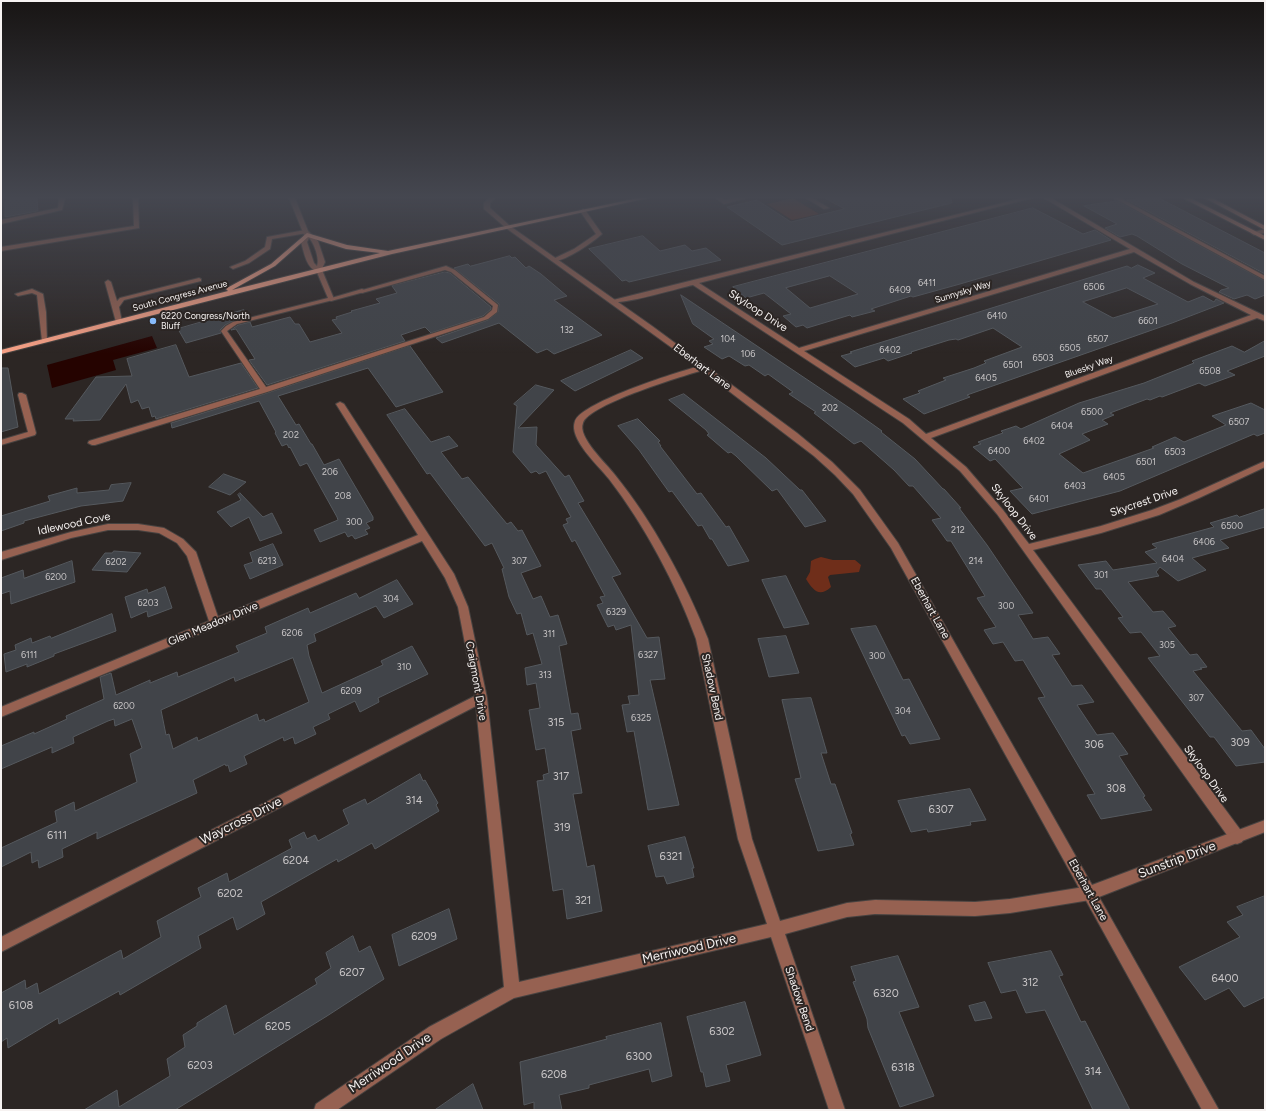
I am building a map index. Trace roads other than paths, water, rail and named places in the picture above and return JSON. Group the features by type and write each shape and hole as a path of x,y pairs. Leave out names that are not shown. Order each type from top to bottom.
{"main road":[{"path":"216,296 273,265 289,250"},
{"path":"372,250 392,252"},
{"name":"South Congress Avenue","path":"1,352 402,250"}],"street":[{"path":"307,250 312,264 319,270 322,262 318,250"},
{"name":"Eberhart Lane","path":"540,250 704,367 830,464 856,492 880,522 1211,1110"},
{"path":"612,301 629,299 825,250"},
{"path":"1134,250 1192,283 1261,317"},
{"name":"Sunnysky Way","path":"798,351 1134,250"},
{"name":"Skyloop Drive","path":"694,283 887,408 926,437 963,469 980,488 1027,548 1238,837"},
{"path":"331,299 362,290"},
{"name":"Bluesky Way","path":"926,437 1261,317"},
{"name":"Shadow Bend","path":"704,367 657,382 592,409 579,421 577,428 584,443 618,484 670,566 692,610 702,639 745,839 837,1110"},
{"name":"Craigmont Drive","path":"340,404 450,577 463,607 481,698 507,962 512,991"},
{"name":"Skycrest Drive","path":"1027,548 1093,531 1173,506 1235,476 1265,464"},
{"name":"Idlewood Cove","path":"1,556 71,535 108,527 138,527 161,530 180,541 192,555 215,623"},
{"name":"Glen Meadow Drive","path":"1,712 424,536"},
{"name":"Waycross Drive","path":"1,945 481,698"},
{"name":"Sunstrip Drive","path":"1090,893 1265,826"},
{"name":"Merriwood Drive","path":"322,1110 435,1033 512,991 776,929 847,910 875,907 975,909 1090,893"}],"lane":[{"path":"233,267 247,262 265,250"},
{"path":"554,260 576,250"},
{"path":"1213,250 1265,278"},
{"path":"92,443 264,390 486,318 495,310 496,306 453,271 446,268 362,290"},
{"path":"264,390 224,331 228,327 235,324 331,299 319,270"},
{"path":"116,307 122,299 199,280"},
{"path":"108,282 119,322"},
{"path":"18,294 32,291 40,294 45,341"},
{"path":"1,443 32,433 22,395"}],"place":[{"name":"6220 Congress/North Bluff","path":"153,321"}]}
